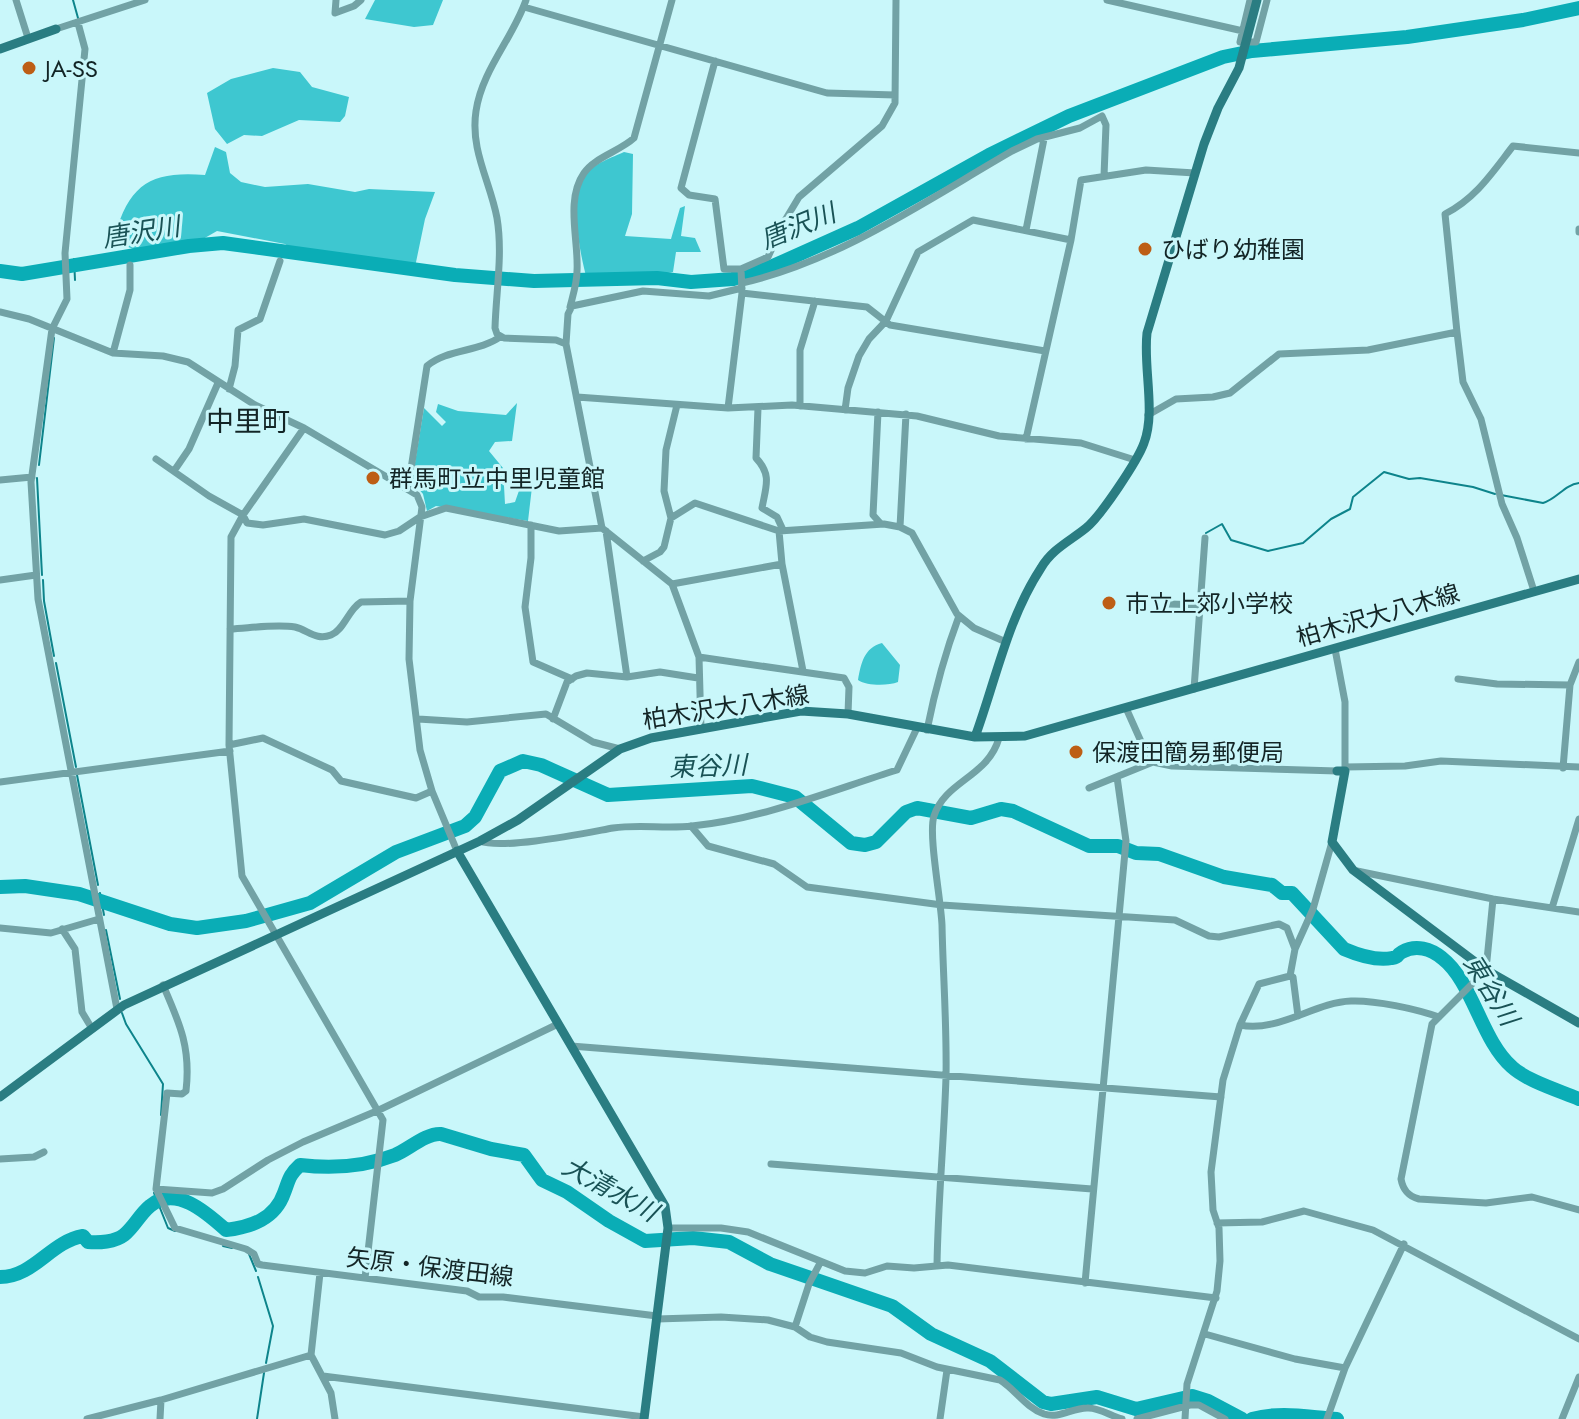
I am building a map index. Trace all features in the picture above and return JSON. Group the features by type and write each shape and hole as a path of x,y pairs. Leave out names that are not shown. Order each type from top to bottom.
{"street":[{"path":"16,0 28,38"},
{"path":"0,49 145,0"},
{"path":"336,0 335,13 361,0"},
{"path":"627,677 604,529 566,344 577,274 575,208 582,175 634,138 672,0"},
{"path":"715,61 681,188 689,195 715,199 724,269 741,270 768,257 799,197 882,126 893,108 896,0"},
{"path":"1107,0 1243,31"},
{"path":"1250,0 1240,42 1246,44 1256,42 1267,0"},
{"path":"975,737 1014,618 1042,565 1095,519 1145,442 1148,415 1147,333 1195,173 1218,108 1242,59 1257,0"},
{"path":"500,337 495,328 497,222 478,156 475,112 483,83 525,4 827,93 895,95"},
{"path":"78,23 85,49 66,260 67,299 52,329 32,477 38,599 117,1009"},
{"path":"570,307 643,291 709,296 742,287 857,240 1012,151 1104,117 1104,176"},
{"path":"1026,230 1044,139"},
{"path":"1534,591 1502,504 1481,419 1463,382 1445,214 1477,193 1513,146 1579,153"},
{"path":"1026,439 1071,240 1081,180 1146,170 1195,173"},
{"path":"845,410 848,388 859,356 869,339 886,321 912,262 926,246 973,220 1071,240"},
{"path":"229,389 235,366 238,330 260,319 280,261"},
{"path":"113,353 130,290 130,265"},
{"path":"728,408 742,287 741,270"},
{"path":"742,287 867,307 890,325 1045,351"},
{"path":"800,406 800,350 815,301"},
{"path":"0,312 29,319 113,353 181,359 218,383 408,488 420,500 410,601 409,659 420,750 432,791 457,851 665,1206 668,1231 644,1418 323,1376"},
{"path":"1148,415 1176,399 1230,393 1279,354 1368,350 1457,332"},
{"path":"408,488 427,366 500,337 556,340 566,344"},
{"path":"174,471 189,449 218,383"},
{"path":"577,397 728,408 800,406 906,414 1026,439 1081,443 1135,460"},
{"path":"643,561 664,547 671,518 664,491 666,450 677,405"},
{"path":"758,408 756,458 765,468 767,479 762,508 777,517 781,530 782,564 803,671"},
{"path":"878,412 873,515 881,524"},
{"path":"900,527 906,414"},
{"path":"304,428 231,537 230,748 242,876 383,1120 365,1278"},
{"path":"156,459 209,496 243,515 247,523 255,525 304,519 385,535 446,508 484,518 565,531 604,529 672,584 699,657 701,729"},
{"path":"0,480 32,477"},
{"path":"671,518 695,503 781,530 881,524 900,527 912,533 959,616 974,628 1006,642"},
{"path":"531,525 531,558 525,607 533,662 572,679"},
{"path":"1194,689 1205,538"},
{"path":"672,584 782,564"},
{"path":"0,580 36,575"},
{"name":"柏木沢大八木線","path":"0,1097 117,1009 163,985 277,936 480,841 526,815 620,749 651,738 790,712 814,711 848,714 975,737 1025,736 1579,579"},
{"path":"230,629 297,627 310,636 329,636 361,602 410,601"},
{"path":"1169,604 1202,605"},
{"path":"480,841 491,844 522,841 642,825 691,826 799,803 897,770 922,729 959,616"},
{"path":"1290,976 1295,949 1313,909 1332,842 1342,769 1345,702 1335,649"},
{"path":"699,657 844,678 849,687 848,714"},
{"path":"1563,768 1579,662"},
{"path":"553,719 567,682 587,673 627,677 660,672 698,678"},
{"path":"1458,679 1573,688"},
{"path":"1126,708 1153,762"},
{"path":"418,719 467,722 538,713 593,742 620,749"},
{"path":"0,782 230,748 263,738 332,770 341,781 416,798 432,791"},
{"path":"937,1265 946,1075 942,905 933,817 944,797 988,761 999,738"},
{"path":"1089,788 1153,762 1172,766 1342,769 1441,761 1579,767"},
{"path":"1085,1283 1126,841 1117,777"},
{"path":"1552,908 1575,848 1579,819"},
{"path":"691,826 708,846 774,864 807,887 942,905 1175,920 1209,936 1241,934 1279,924 1287,928 1295,949"},
{"path":"1332,842 1353,870 1486,970 1579,1023"},
{"path":"1353,870 1493,899 1579,912"},
{"path":"1493,899 1486,970 1432,1024 1401,1179 1407,1192 1419,1199 1475,1203 1532,1197 1579,1210"},
{"path":"0,928 51,933 99,916"},
{"path":"62,929 75,949 82,1012 91,1027"},
{"path":"1290,976 1293,977 1298,1016"},
{"path":"1185,1419 1186,1391 1216,1298 1220,1261 1211,1172 1227,1067 1240,1025 1259,984 1290,976"},
{"path":"163,985 184,1034 187,1089 182,1094 167,1093 156,1191 163,1207 175,1228 246,1249 254,1254 258,1264 320,1273"},
{"path":"1240,1025 1250,1026 1298,1016 1351,1001 1439,1017"},
{"path":"156,1191 212,1193 223,1189 303,1142 379,1110 558,1024"},
{"path":"571,1046 1221,1097"},
{"path":"0,1159 34,1157 44,1152"},
{"path":"771,1164 1092,1189"},
{"path":"1217,1223 1262,1222 1304,1211 1373,1230 1579,1339"},
{"path":"668,1231 721,1228 748,1232 845,1271 865,1273 887,1266 914,1268 937,1265 1019,1272 1216,1298"},
{"path":"1327,1419 1345,1368 1404,1244"},
{"path":"795,1327 809,1284 820,1263"},
{"name":"矢原・保渡田線","path":"311,1355 320,1273 467,1291 479,1297 503,1297 657,1318 759,1319 795,1327 810,1337 827,1342 901,1353 947,1370 1000,1380 1022,1401 1046,1415 1092,1408 1122,1419"},
{"path":"1205,1334 1295,1359 1345,1368"},
{"path":"87,1419 311,1355 331,1393 335,1419"},
{"path":"940,1419 947,1370"},
{"path":"1562,1419 1579,1377"},
{"path":"160,1419 161,1400"},
{"path":"1137,1419 1186,1404 1199,1405 1225,1419"}],"shaded area":[{"path":"375,0 443,0 433,25 414,27 365,19"},
{"path":"273,68 300,72 312,87 349,97 345,116 340,122 299,120 262,136 244,135 227,144 215,129 207,93 231,79"},
{"path":"215,147 226,152 230,173 241,182 265,187 308,184 355,192 369,189 435,192 425,219 415,267 308,258 285,244 217,231 189,247 146,254 128,247 115,235 121,217 136,192 146,184 171,175 205,175"},
{"path":"624,152 633,154 632,214 625,236 671,239 680,208 685,206 681,236 695,238 701,252 676,252 673,272 628,280 587,280 577,226 581,185 593,167"},
{"path":"517,403 512,441 495,442 489,451 503,468 505,504 515,502 521,485 532,487 528,521 436,506 427,511 423,494 412,481 424,408 442,426 446,422 436,412 438,404 458,411 506,415"},
{"path":"882,643 900,665 898,682 878,685 858,680 867,652"}],"waterway":[{"path":"73,0 78,18"},
{"name":"唐沢川","path":"0,271 22,274 223,243 455,275 534,281 657,278 691,282 733,279 773,266 858,228 989,155 1069,116 1223,57 1252,51 1407,37 1523,20 1579,8"},
{"path":"74,259 75,280"},
{"path":"39,465 54,338"},
{"path":"1206,533 1222,524 1231,540 1268,551 1303,543 1331,519 1350,509 1353,497 1384,472 1409,479 1473,487 1495,494"},
{"path":"37,478 42,575"},
{"path":"1501,495 1543,503 1579,483"},
{"path":"43,580 54,656"},
{"path":"56,663 76,767"},
{"name":"東谷川","path":"0,887 25,886 79,894 170,924 197,928 246,921 310,903 396,852 465,826 475,817 500,771 523,761 541,765 608,795 752,786 795,797 851,843 865,845 876,842 906,812 917,808 971,818 1001,809 1013,811 1089,846 1118,846 1136,853 1159,854 1224,877 1272,885 1282,893 1292,893 1344,949 1355,953 1386,959 1413,948 1433,952 1453,968 1462,981 1501,1056 1518,1072 1579,1099"},
{"path":"77,775 98,885"},
{"name":"東谷川","path":"100,893 104,915"},
{"path":"106,930 120,999"},
{"path":"122,1013 163,1084 161,1115"},
{"name":"大清水川","path":"0,1277 33,1266 71,1239 83,1236 88,1242 112,1241 128,1232 146,1209 160,1200 170,1198 190,1203 226,1230 244,1227 261,1220 275,1209 291,1175 300,1165 336,1167 372,1162 395,1155 429,1136 441,1134 524,1155 542,1180 567,1192 645,1241 693,1238 729,1242 770,1264 892,1306 931,1334 990,1361 1043,1402 1051,1404 1097,1397 1136,1409 1192,1396 1242,1419"},
{"path":"154,1193 168,1228 175,1231"},
{"path":"223,1246 232,1248"},
{"path":"249,1254 256,1271"},
{"path":"258,1277 273,1326 266,1363"},
{"path":"257,1419 264,1373"},
{"name":"大清水川","path":"1252,1419 1284,1415 1337,1419"}],"place":[{"name":"JA-SS","path":"29,68"},
{"name":"ひばり幼稚園","path":"1145,249"},
{"name":"群馬町立中里児童館","path":"373,478"},
{"name":"市立上郊小学校","path":"1109,603"},
{"name":"保渡田簡易郵便局","path":"1076,752"}],"district":[{"name":"中里町","path":"248,421"}]}
